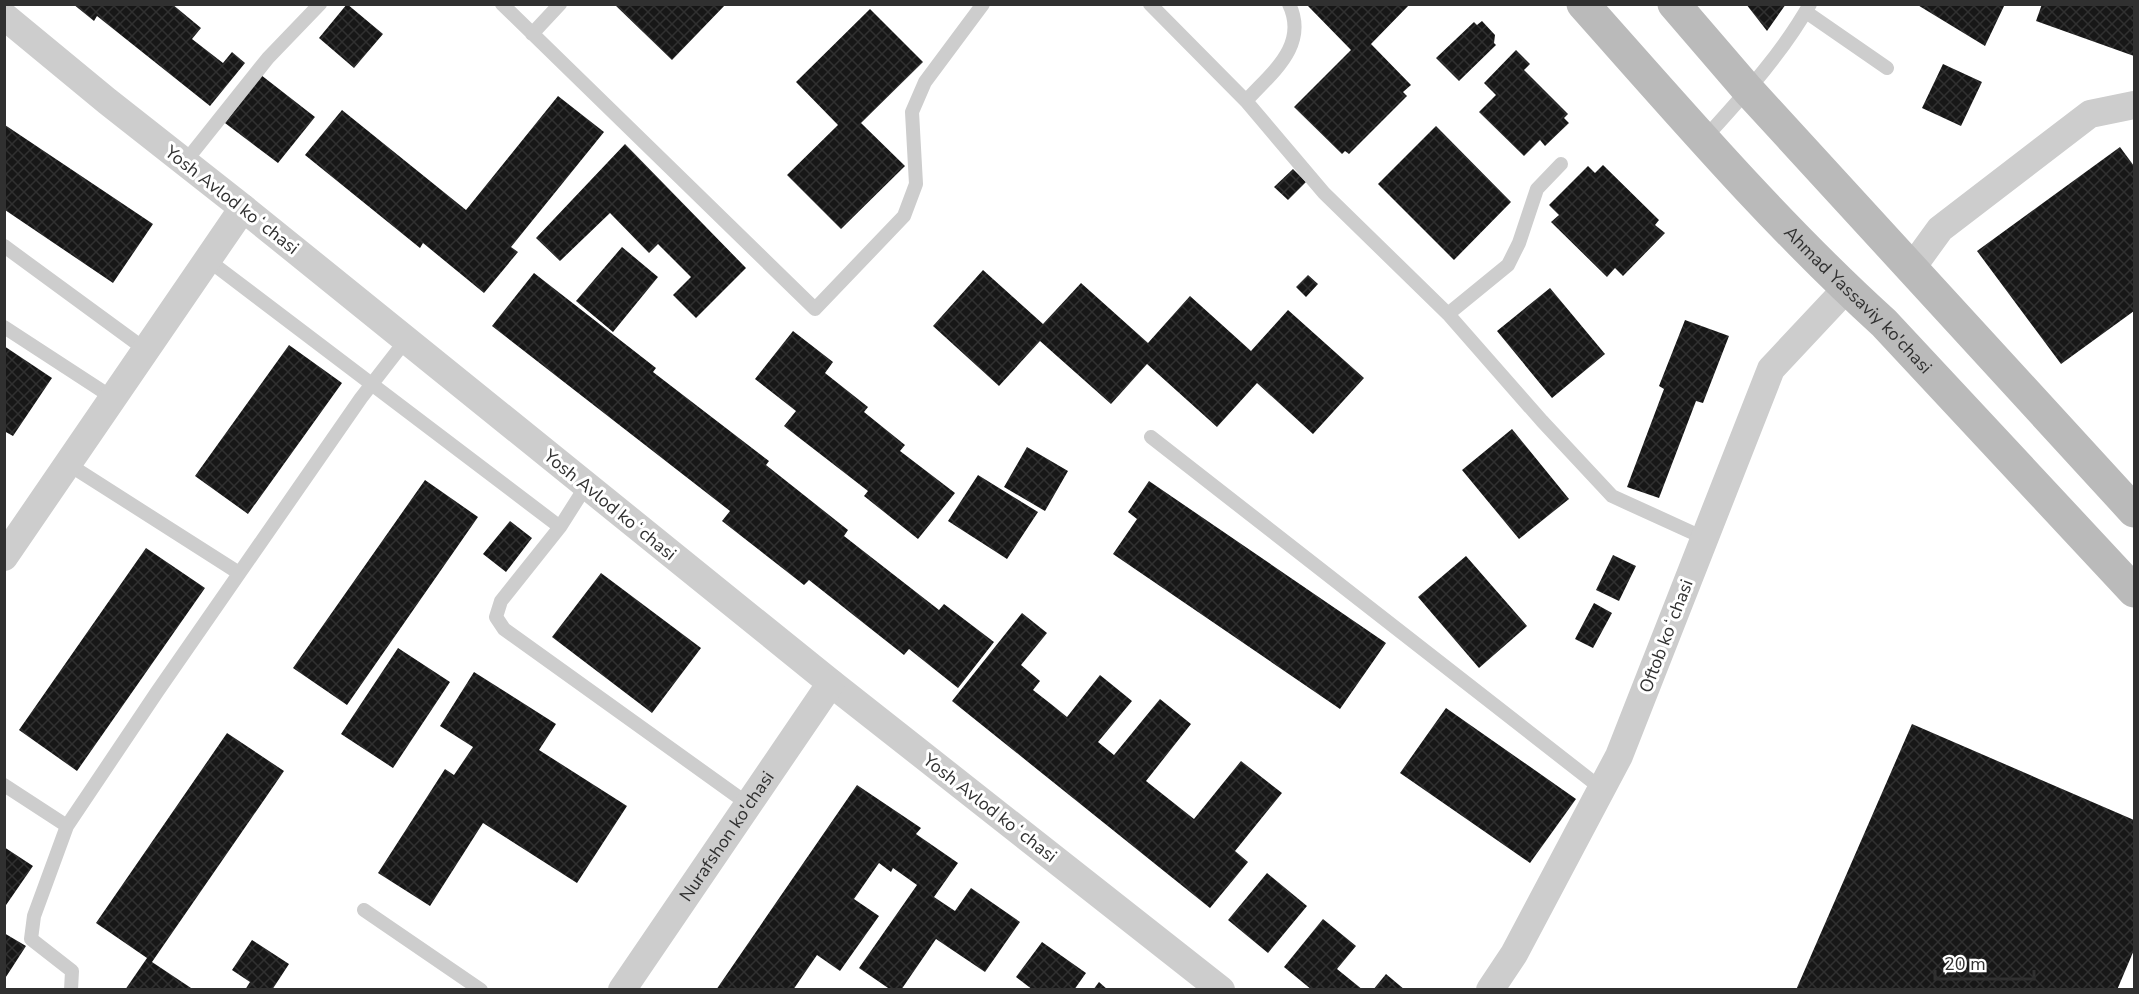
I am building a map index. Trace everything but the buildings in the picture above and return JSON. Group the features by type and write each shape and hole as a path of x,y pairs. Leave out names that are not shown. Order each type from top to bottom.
{"main road":[{"name":"Ahmad Yassaviy ko'chasi","path":"1583,4 1703,140 1846,289 1884,323 2134,591"},
{"path":"1674,4 1748,90 2134,511"}],"street":[{"name":"Yosh Avlod koʻchasi","path":"4,16 831,683 1221,990"},
{"path":"1911,269 1940,229 2090,114 2134,105"},
{"path":"4,557 243,208"},
{"name":"Oftob koʻchasi","path":"1490,990 1514,954 1619,756 1771,369 1846,289"},
{"name":"Nurafshon ko'chasi","path":"622,990 831,683"}],"lane":[{"path":"185,162 268,58 320,4"},
{"path":"502,4 815,309 904,216 916,184 912,112 925,82 983,4"},
{"path":"532,34 560,4"},
{"path":"1150,4 1246,101 1324,193 1448,314 1612,496 1704,538"},
{"path":"1246,101 1290,52 1295,30 1289,4"},
{"path":"1703,140 1748,90 1808,8 1887,68"},
{"path":"1448,314 1508,265 1519,243 1537,189 1561,164"},
{"path":"4,246 147,350"},
{"path":"208,260 560,527"},
{"path":"4,327 113,398"},
{"path":"71,990 72,971 31,939 34,916 67,826 239,573 372,384 406,340"},
{"path":"1151,437 1602,789"},
{"path":"69,464 239,573"},
{"path":"586,486 560,527 501,601 496,617 504,629 748,804"},
{"path":"4,784 67,826"},
{"path":"364,910 481,990"}]}
